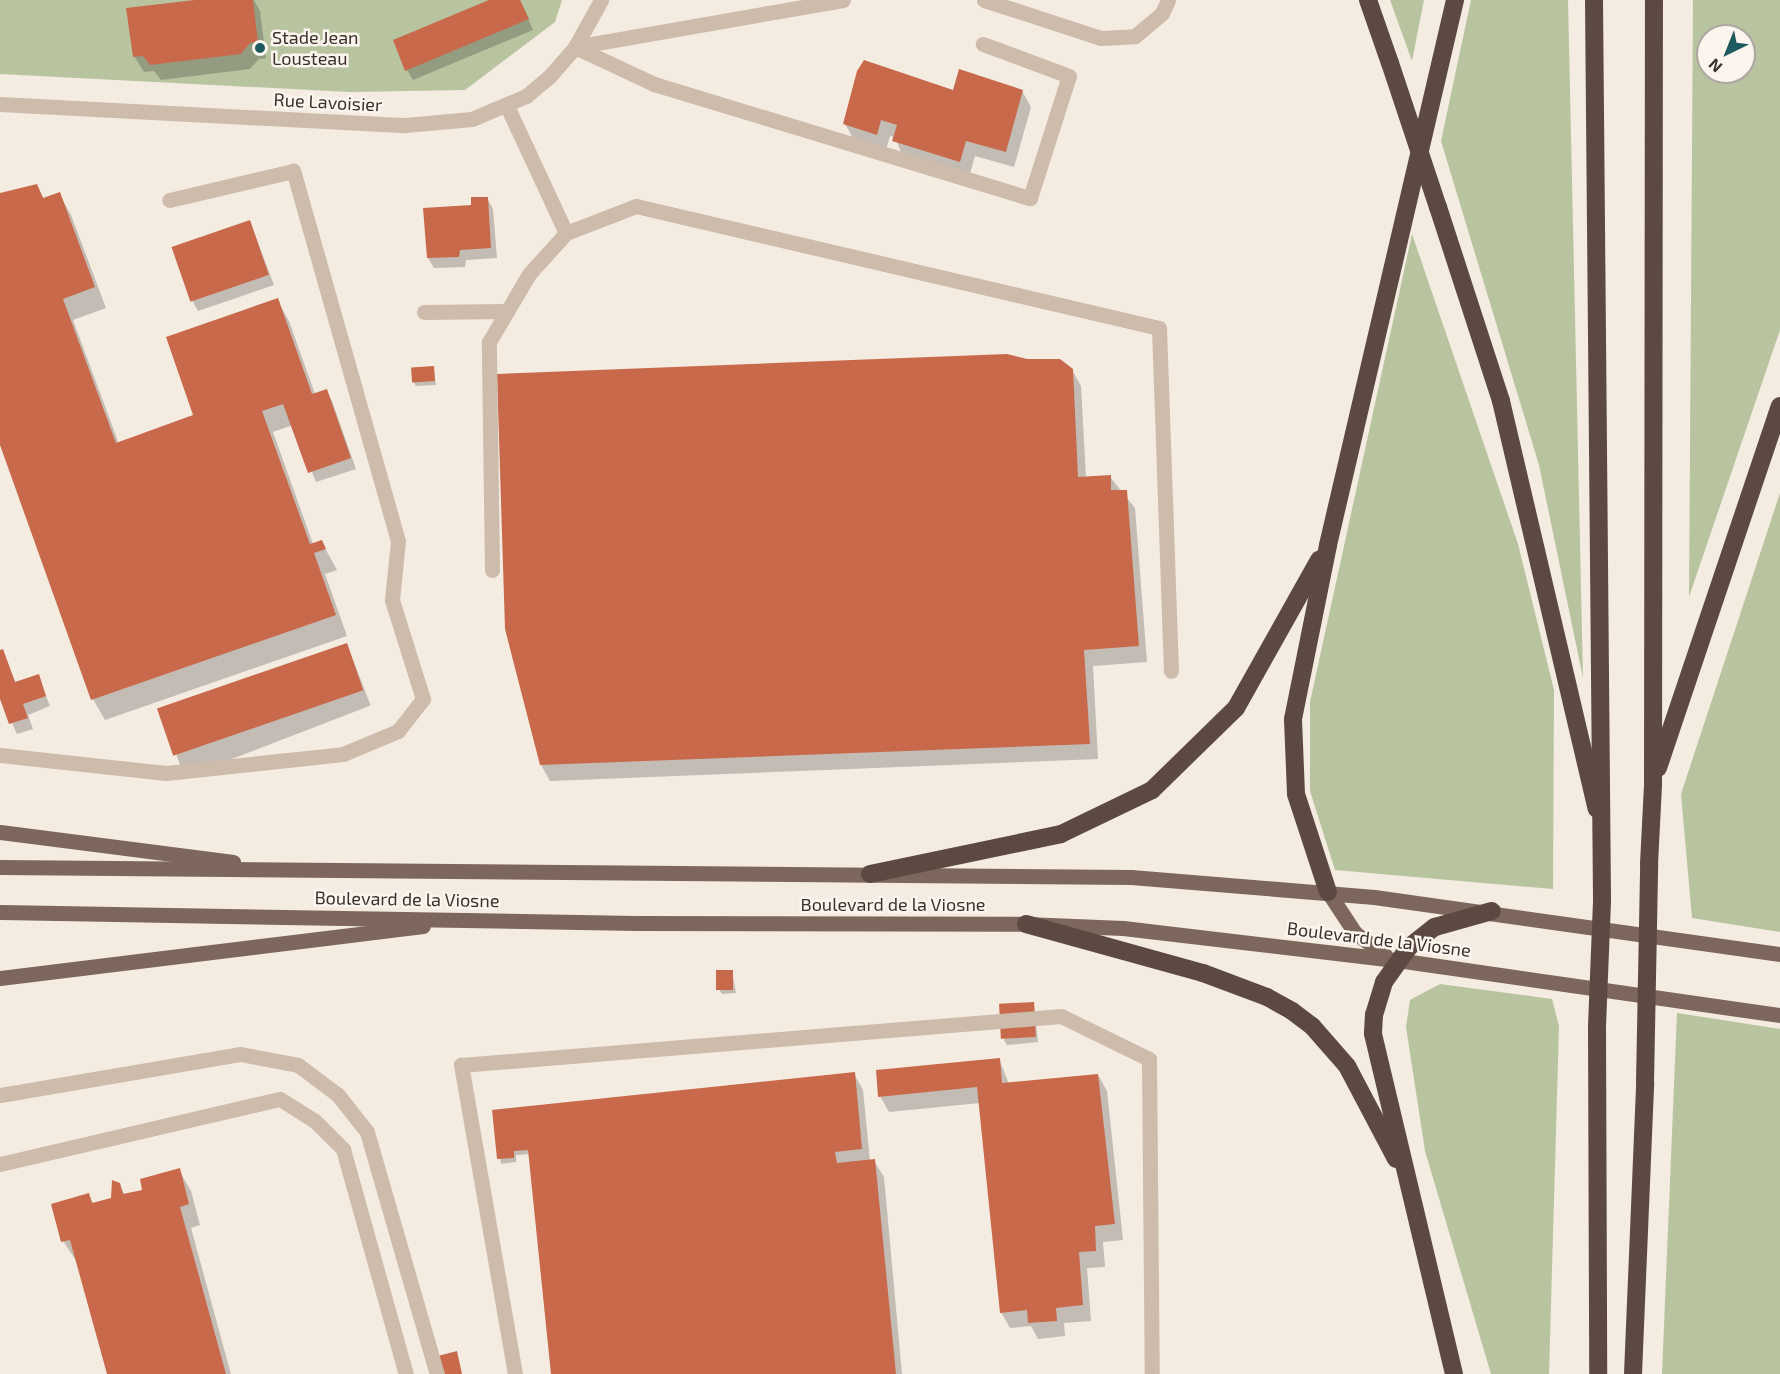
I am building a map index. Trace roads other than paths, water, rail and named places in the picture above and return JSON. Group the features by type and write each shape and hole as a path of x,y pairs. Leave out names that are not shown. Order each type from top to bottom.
{"highway":[{"path":"1368,0 1501,401 1604,840"},
{"path":"1328,892 1296,794 1293,719 1328,546 1455,0"},
{"path":"1594,0 1604,840 1598,1026 1598,1374"},
{"path":"1633,1374 1645,1082 1649,864 1653,784 1654,0"},
{"path":"1653,784 1780,406"},
{"path":"870,874 1060,834 1152,790 1236,708 1328,546"},
{"path":"1454,1374 1373,1034 1378,996 1397,960 1435,927 1492,911"},
{"path":"1026,924 1193,970 1267,997 1292,1011 1311,1026 1347,1066 1365,1093 1412,1193"}],"main road":[{"path":"0,832 301,870"},
{"name":"Boulevard de la Viosne","path":"0,867 1131,877 1328,892 1492,911 1780,954"},
{"path":"1328,892 1365,944 1397,960"},
{"name":"Boulevard de la Viosne","path":"0,912 1026,924 1123,928 1397,960 1780,1015"},
{"path":"0,978 477,919"}],"street":[{"name":"Rue Lavoisier","path":"0,104 405,125 472,119 507,106 549,77 575,47 601,0"},
{"path":"575,47 843,0"},
{"path":"984,0 1101,38 1135,36 1162,13 1168,0"},
{"path":"575,47 654,84 1029,198 1069,76 983,44"},
{"path":"507,106 566,233"},
{"path":"0,755 166,773 343,754 398,731 423,699 392,600 398,541 293,171 169,200"},
{"path":"492,570 489,342 529,274 566,233 636,206 1159,328 1171,671"},
{"path":"424,312 507,311"},
{"path":"515,1374 461,1065 1061,1016 1149,1059 1152,1374"},
{"path":"0,1095 240,1054 298,1065 338,1095 368,1132 437,1374"},
{"path":"0,1164 280,1100 315,1121 343,1149 406,1374"}],"place":[{"name":"Stade Jean Lousteau","path":"260,48"}]}
